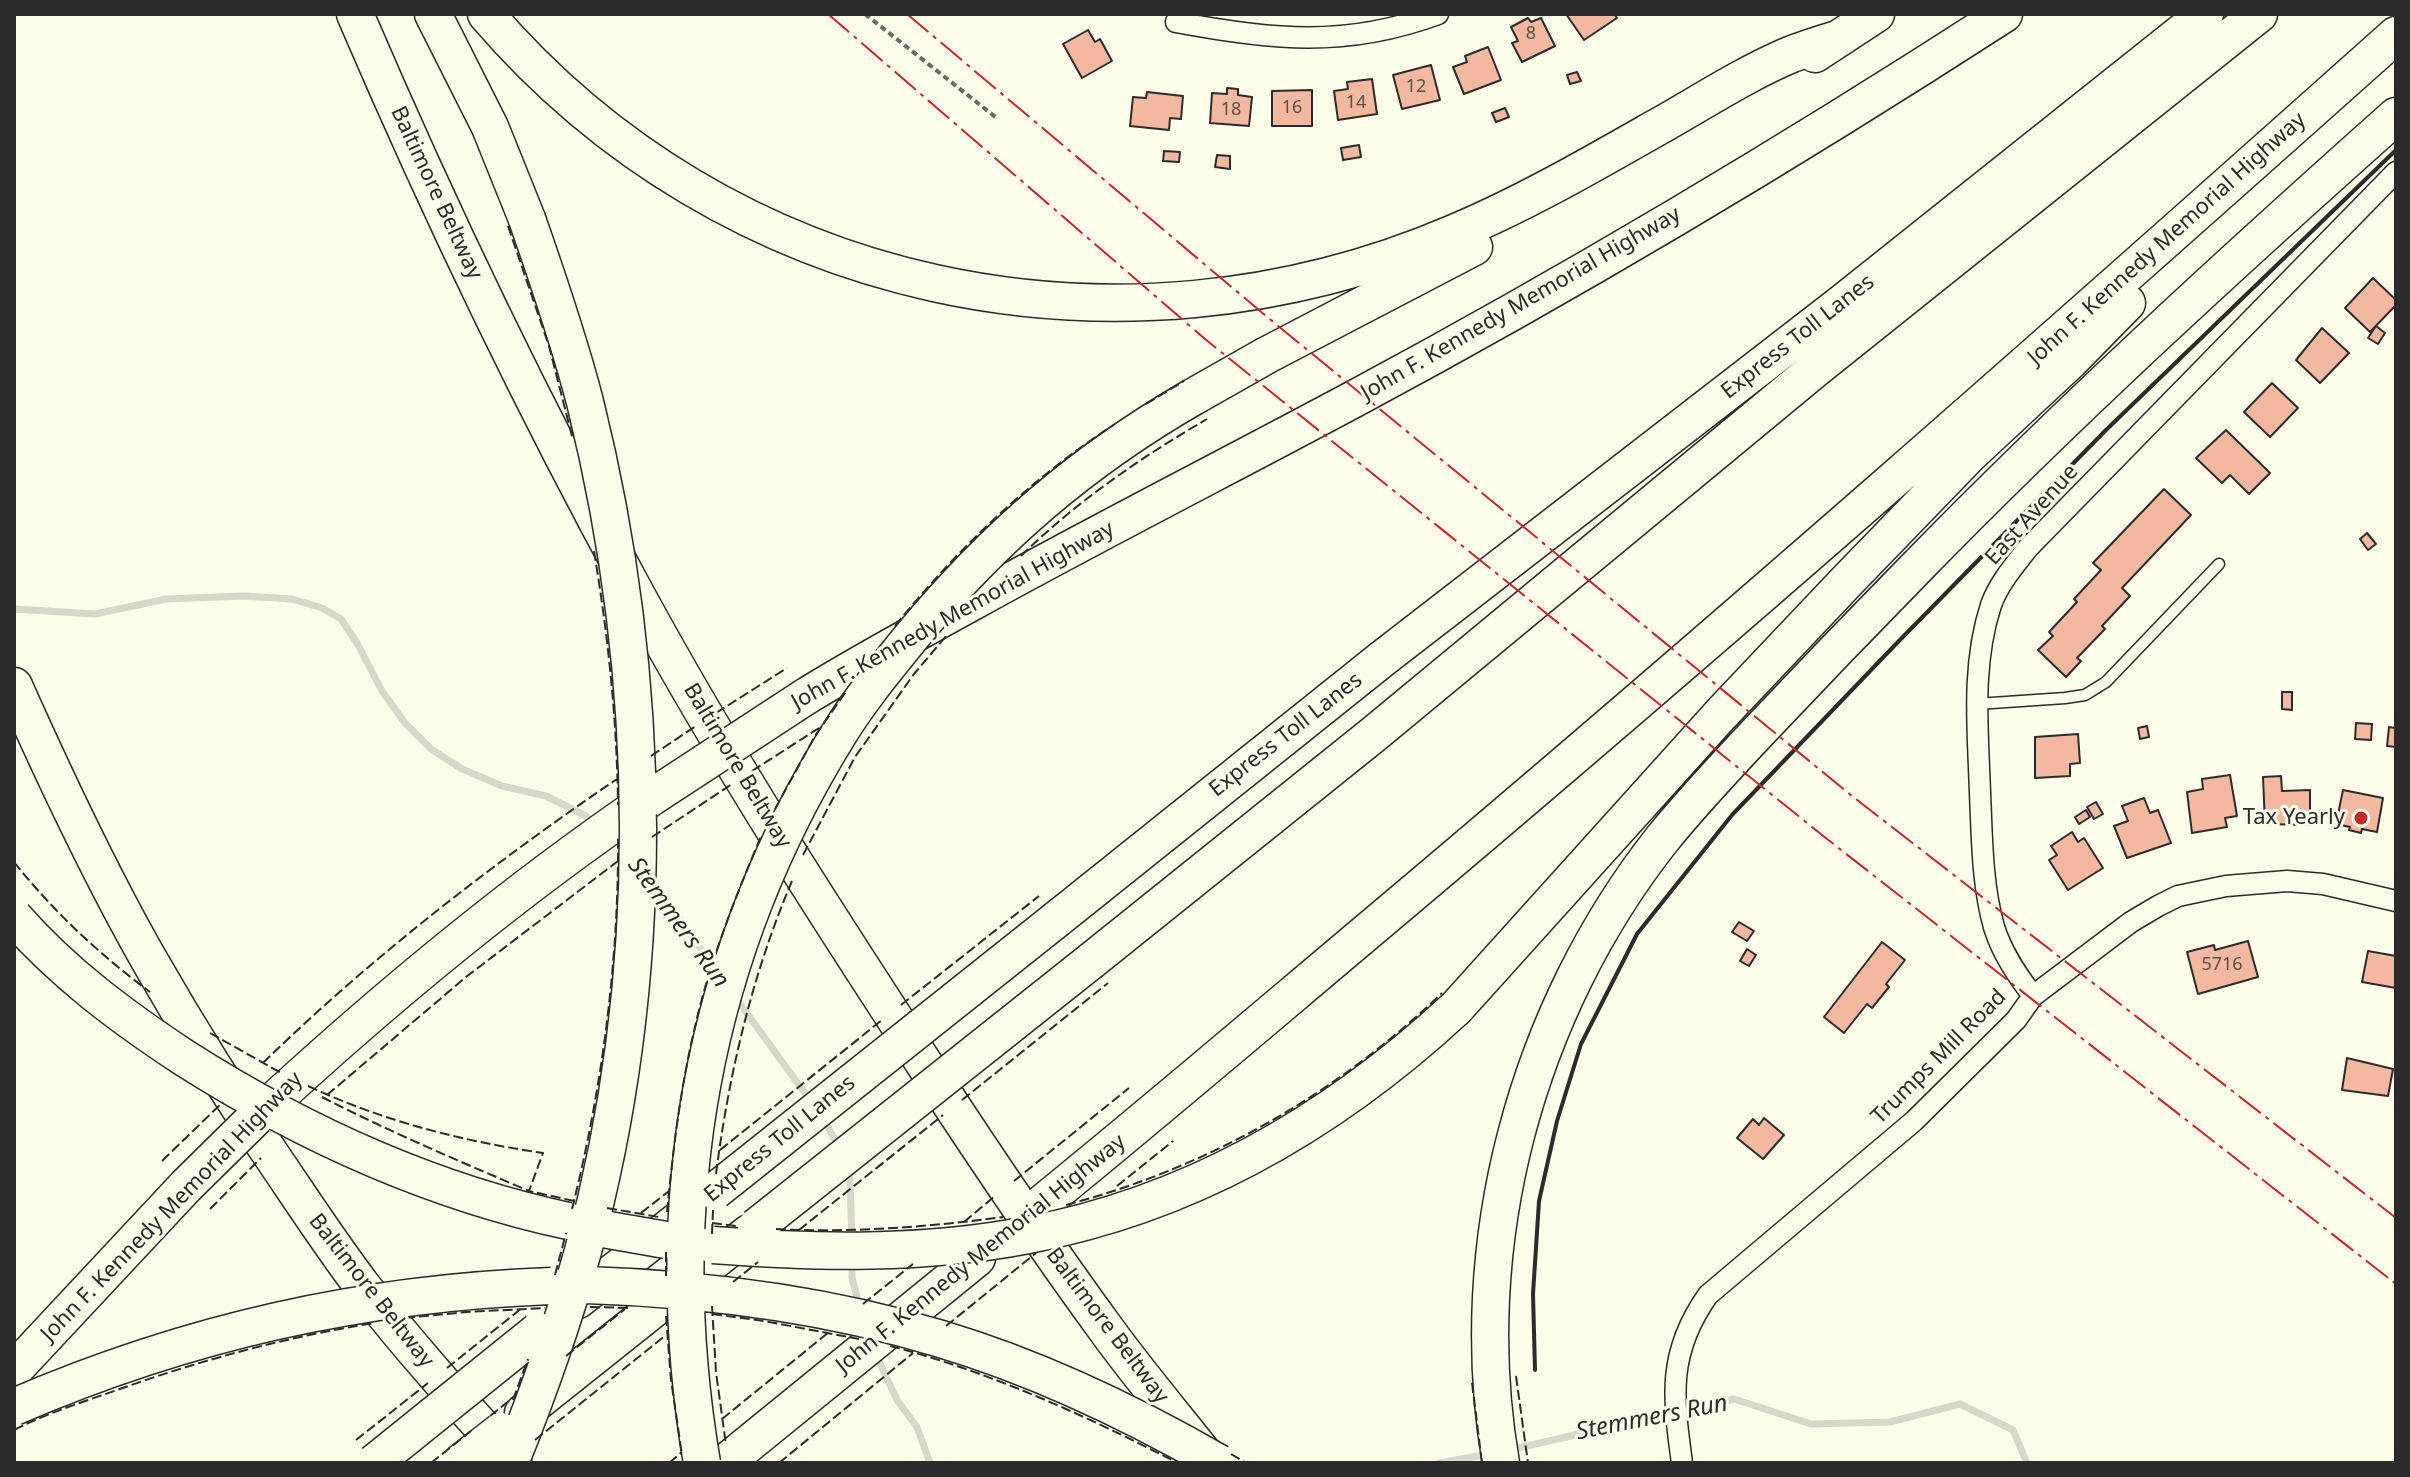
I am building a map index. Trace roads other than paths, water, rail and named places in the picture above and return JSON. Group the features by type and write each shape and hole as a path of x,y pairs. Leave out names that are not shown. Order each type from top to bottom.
{"highway":[{"name":"Baltimore Beltway","path":"355,14 456,238 567,464 636,595 749,789 1005,1188 1111,1336 1211,1463"},
{"path":"433,14 490,127 527,219 577,374 612,533 633,691 638,841 630,989 621,1063 596,1198 549,1359 512,1463"},
{"path":"486,14 564,94 637,151 706,196 783,234 865,265 943,286 1035,300 1123,304 1236,296 1312,281 1387,259 1456,233 1497,213 1614,152 1762,68 1834,40"},
{"path":"702,1463 690,1384 684,1305 692,1145 706,1061 724,991 772,857 802,797 842,729 888,665 964,574 1023,519 1084,468 1152,421 1267,355 1503,232 1770,84 1876,14"},
{"name":"John F. Kennedy Memorial Highway","path":"14,1370 186,1186 331,1048 447,949 618,820 747,734 872,657 1567,282 1790,149 2004,14"},
{"name":"Express Toll Lanes","path":"374,1463 1382,659 1841,304 2205,14"},
{"name":"Express Toll Lanes","path":"460,1463 1374,734 1814,370 2259,14"},
{"name":"John F. Kennedy Memorial Highway","path":"725,1463 1151,1114 1676,670 2396,35"},
{"path":"1501,1463 1491,1380 1491,1321 1496,1240 1519,1122 1557,1014 1595,940 1638,872 1684,813 1740,751 1995,487 2166,323 2396,116"},
{"path":"14,917 93,994 133,1024 255,1102 352,1151 422,1179 537,1215 666,1240 798,1251 911,1249 980,1242 1078,1224 1163,1196 1241,1162 1319,1118 1387,1068 1456,1008 1721,714 1846,582 1970,454 2108,324 2160,268 2221,192"},
{"name":"Baltimore Beltway","path":"14,686 108,885 223,1083 364,1289 512,1463"},
{"path":"14,1407 160,1352 306,1313 468,1290 551,1286 633,1287 738,1296 813,1307 943,1339 1039,1374 1093,1398 1219,1463"}],"street":[{"path":"1176,22 1278,38 1323,39 1416,22 1438,14"},
{"name":"East Avenue","path":"2033,996 2004,952 1987,894 1977,676 1981,645 1993,600 2006,576 2028,548 2396,172"},
{"name":"Trumps Mill Road","path":"1682,1463 1675,1395 1678,1359 1694,1315 1708,1295 1914,1121 2016,1020 2033,996 2131,922 2178,896 2226,886 2287,881 2323,884 2396,901"}],"lane":[{"path":"1977,704 2085,695 2106,682 2219,564"}],"waterway":[{"name":"Stemmers Run","path":"14,609 95,614 166,599 244,596 292,599 322,608 341,619 382,691 405,723 431,749 462,769 502,786 546,796 595,823"},
{"name":"Stemmers Run","path":"649,877 719,974"},
{"name":"Stemmers Run","path":"735,997 810,1100"},
{"name":"Stemmers Run","path":"822,1117 840,1148"},
{"name":"Stemmers Run","path":"846,1167 850,1180 852,1242"},
{"name":"Stemmers Run","path":"852,1262 852,1278 859,1305"},
{"name":"Stemmers Run","path":"876,1355 897,1400 917,1427 930,1463"},
{"name":"Stemmers Run","path":"1509,1450 1734,1399 1811,1424 1890,1422 1960,1404 2013,1430 2027,1463"},
{"name":"Stemmers Run","path":"1439,1463 1489,1454"}],"place":[{"name":"Tax Yearly","path":"2361,818"}]}
